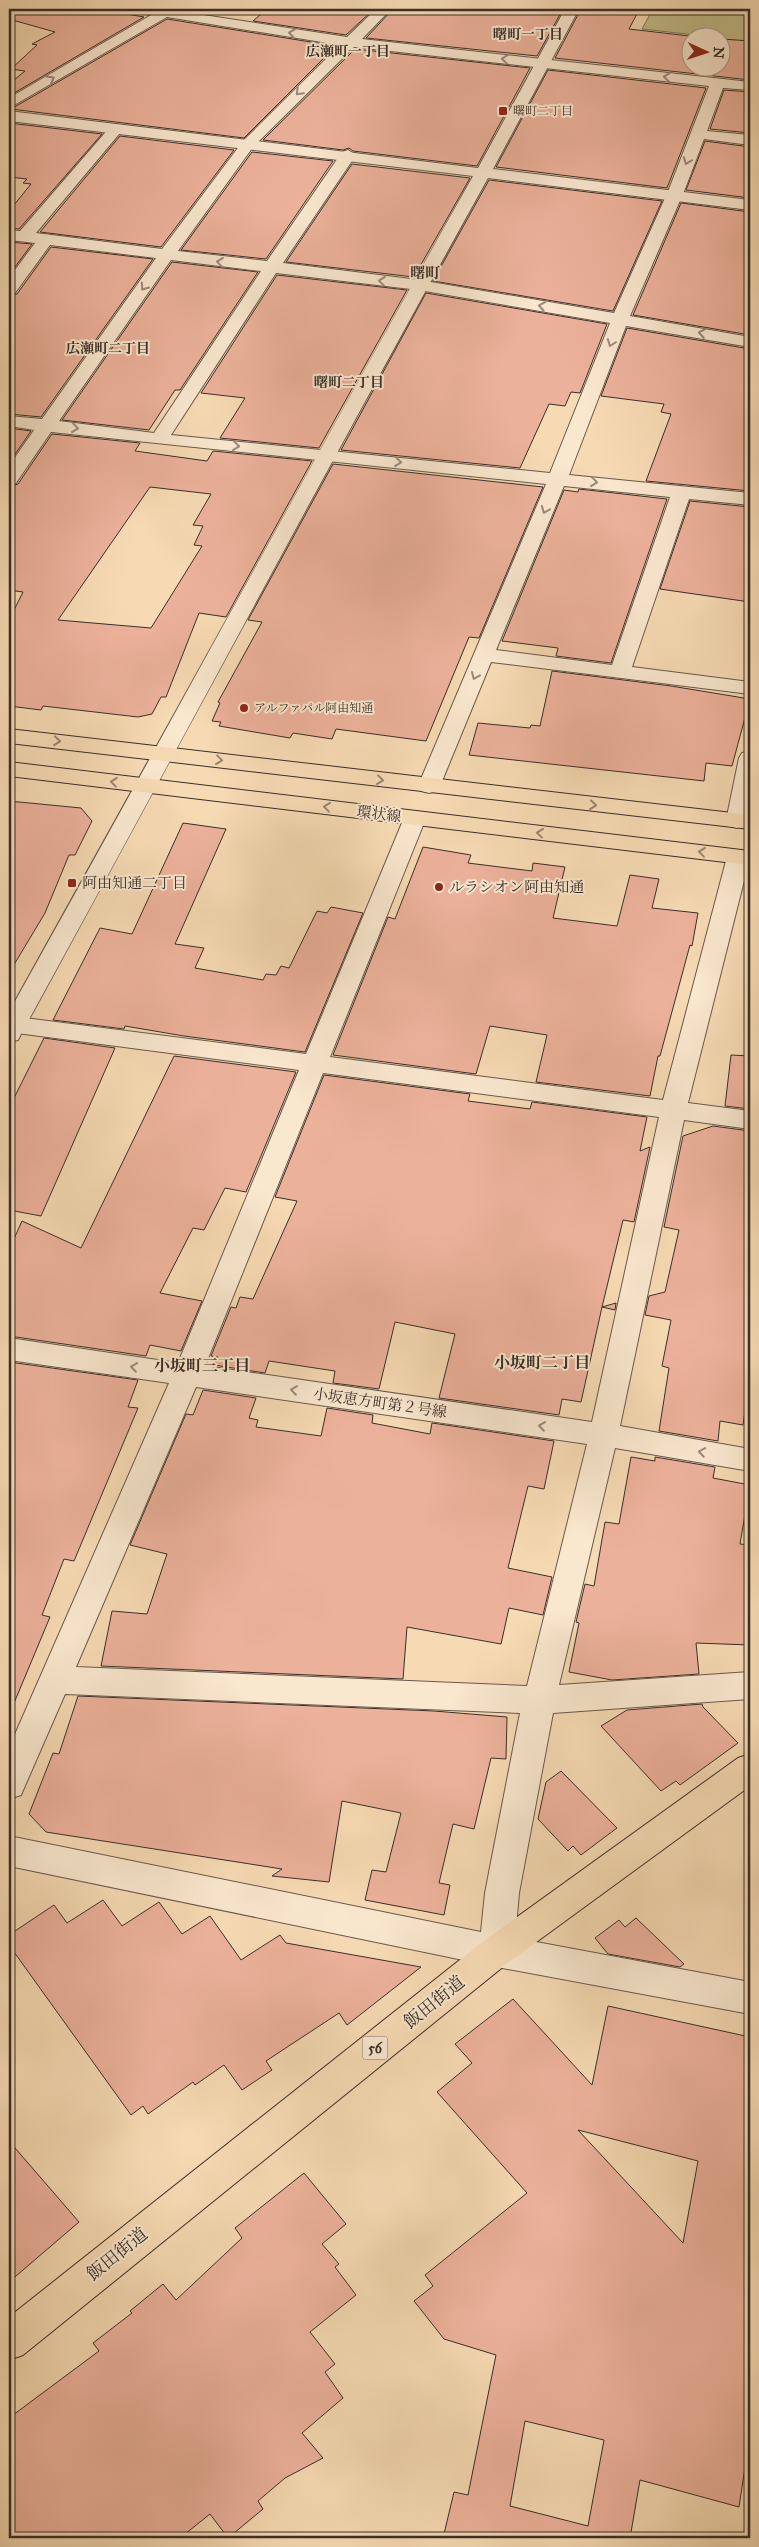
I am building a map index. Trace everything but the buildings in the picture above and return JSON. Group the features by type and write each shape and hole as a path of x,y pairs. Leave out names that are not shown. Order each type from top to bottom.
{"main road":[{"path":"9,736 744,821"},
{"name":"環状線","path":"9,769 745,857"},
{"name":"飯田街道","path":"9,2341 497,1951 750,1768"}],"street":[{"path":"140,9 168,11 349,42 750,86"},
{"path":"9,479 166,255 248,144 384,9"},
{"path":"572,9 484,172 418,285 325,455 147,786 10,1028 315,1064 750,1120"},
{"path":"9,104 168,11"},
{"path":"429,786 558,478 620,319 674,195 718,82"},
{"path":"9,116 750,204"},
{"path":"17,236 115,130"},
{"path":"698,134 750,140"},
{"path":"159,439 348,155"},
{"path":"17,236 418,285 750,342"},
{"path":"9,289 46,239"},
{"path":"9,421 48,424 159,439 750,499"},
{"path":"620,672 682,492"},
{"path":"484,655 750,688"},
{"path":"744,821 750,758"},
{"path":"9,1785 187,1375 415,818"},
{"path":"497,1951 502,1893 539,1700 604,1435 674,1109 745,857"},
{"name":"小坂恵方町第２号線","path":"9,1349 604,1435 750,1460"},
{"path":"55,1680 539,1700 750,1686"},
{"path":"9,1850 497,1951 750,1998"}],"shaded area":[{"path":"653,9 750,9 750,50 732,49 732,28 682,28 682,34 642,29"}],"place":[{"name":"曙町二丁目","path":"503,111"},
{"name":"アルファパル阿由知通","path":"244,708"},
{"name":"阿由知通二丁目","path":"72,883"},
{"name":"ルラシオン阿由知通","path":"439,887"}],"district":[{"name":"曙町一丁目","path":"528,34"},
{"name":"広瀬町一丁目","path":"348,51"},
{"name":"曙町","path":"425,273"},
{"name":"広瀬町二丁目","path":"108,348"},
{"name":"曙町二丁目","path":"349,382"},
{"name":"小坂町二丁目","path":"542,1362"},
{"name":"小坂町三丁目","path":"202,1365"}]}
